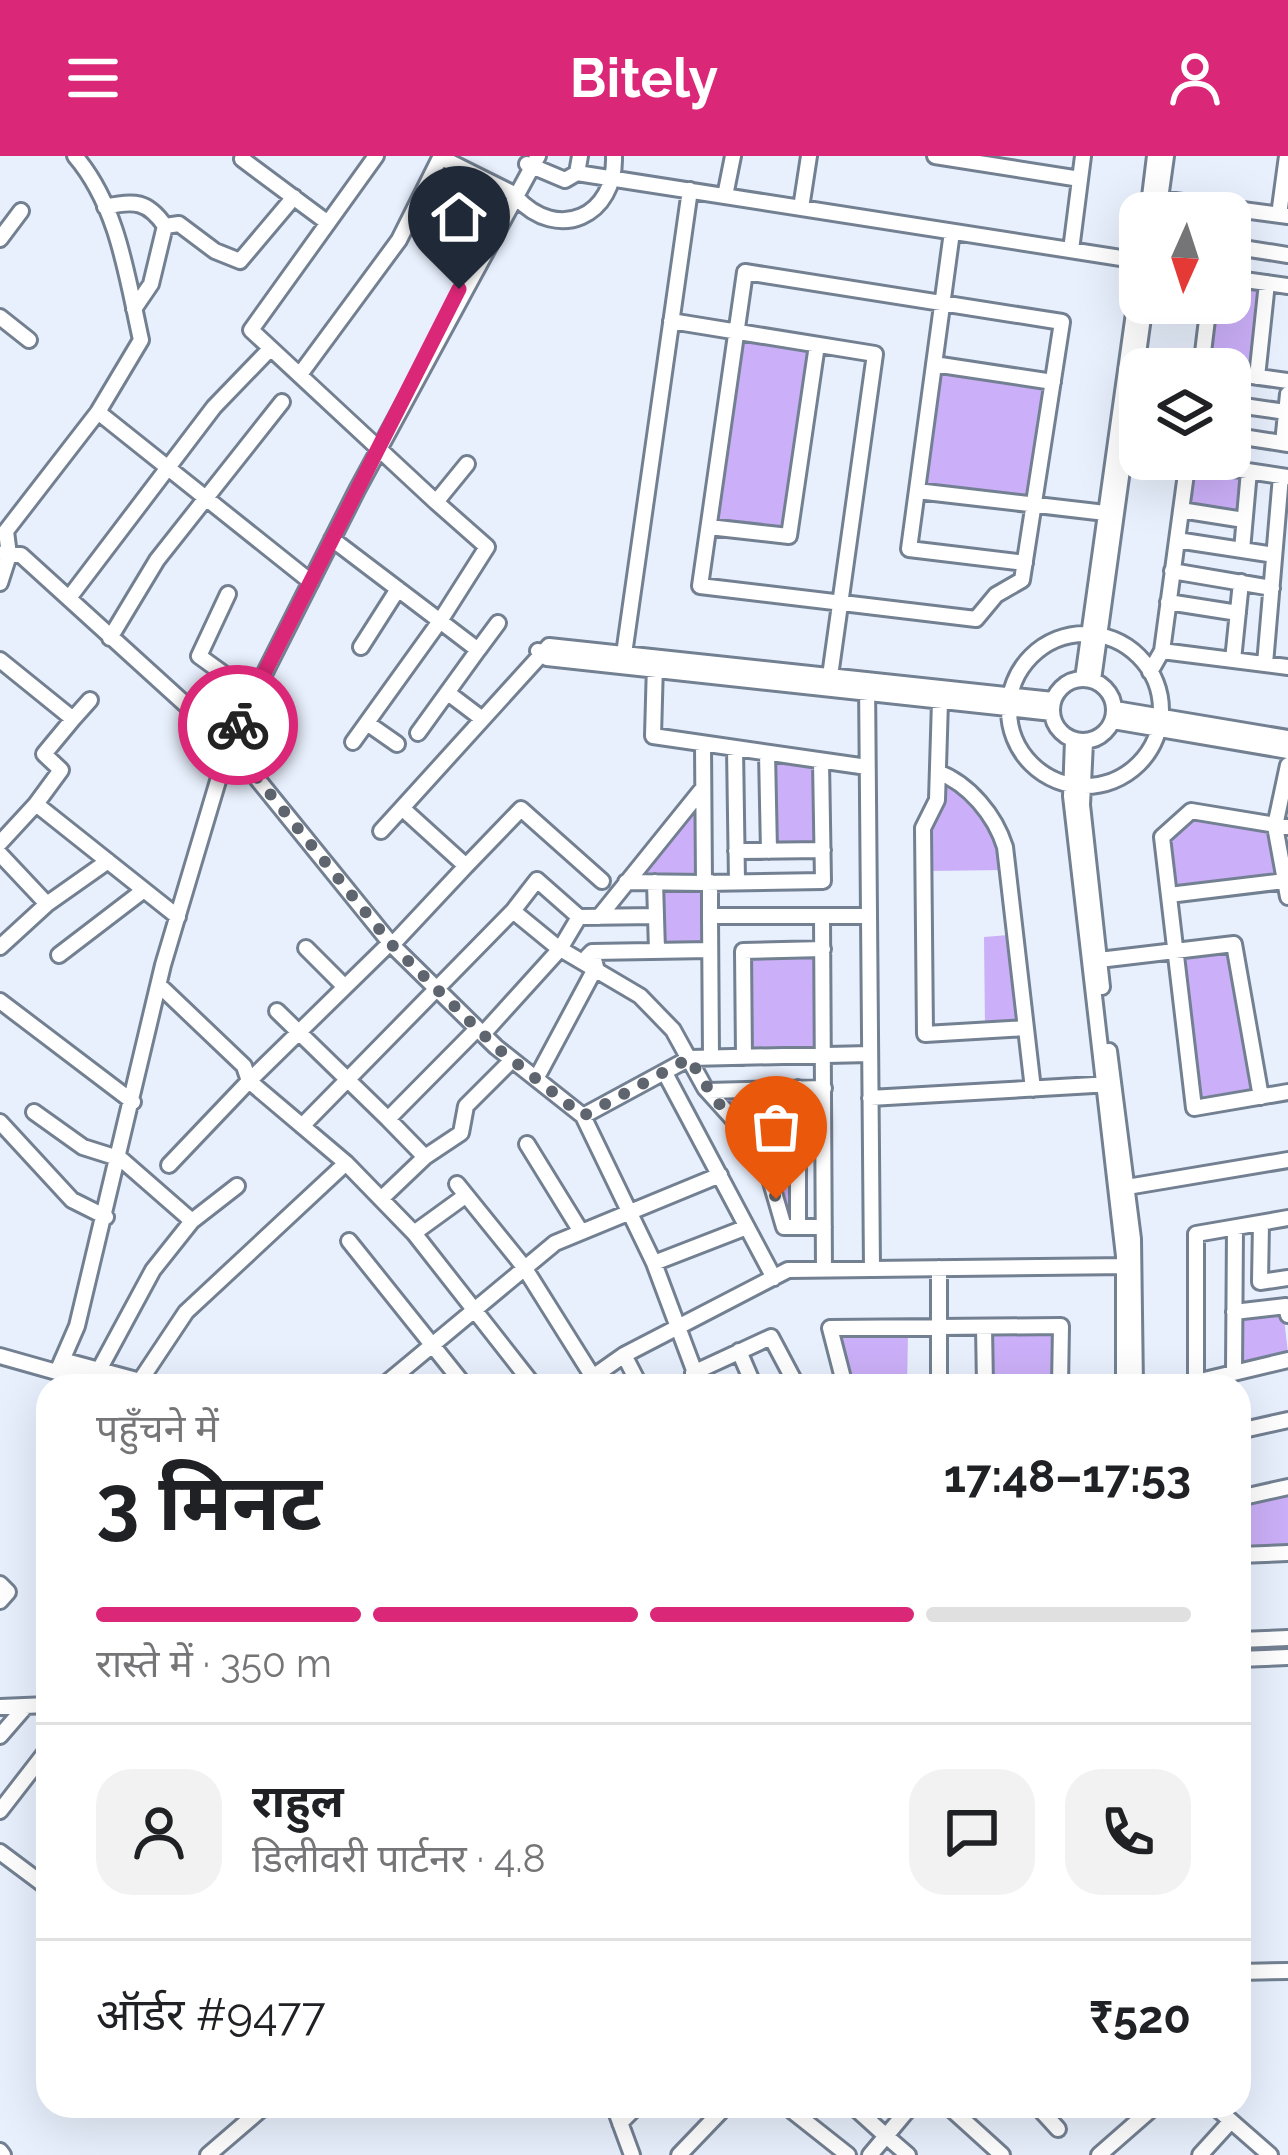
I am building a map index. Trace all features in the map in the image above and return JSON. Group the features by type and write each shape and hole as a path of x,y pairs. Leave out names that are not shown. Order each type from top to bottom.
{"street":[{"path":"0,583 6,531 98,412 141,340 105,207 75,156"},
{"path":"353,742 488,548 251,330 376,156"},
{"path":"577,173 580,156"},
{"path":"301,374 399,240 443,158 513,195 540,216 558,220 600,207 614,178 614,156"},
{"path":"725,196 733,156"},
{"path":"801,208 809,156"},
{"path":"935,156 1019,163 1080,179"},
{"path":"1071,250 1083,156"},
{"path":"1151,192 1155,156"},
{"path":"1161,192 1166,156"},
{"path":"1251,212 1284,215 1287,156"},
{"path":"242,159 328,224"},
{"path":"60,1366 77,1326 121,1159 159,985 229,743 431,352 431,339 531,161 555,179 577,173 614,178 1119,260"},
{"path":"623,660 690,190"},
{"path":"165,226 179,224 215,251 240,261 295,197"},
{"path":"105,207 131,201 152,208 165,226 151,284 134,309"},
{"path":"0,239 21,211"},
{"path":"952,232 909,549 1024,563"},
{"path":"1251,249 1288,255"},
{"path":"745,272 943,303 1063,322 1022,580 996,595 976,619 700,586 745,272"},
{"path":"1251,281 1288,286"},
{"path":"1258,377 1267,283"},
{"path":"0,317 28,340"},
{"path":"671,321 875,354 830,676"},
{"path":"709,527 789,536 818,345"},
{"path":"69,598 214,407 269,350"},
{"path":"934,364 1053,382"},
{"path":"1251,376 1288,381"},
{"path":"1251,438 1286,443 1288,394"},
{"path":"110,638 157,560 283,403"},
{"path":"1251,407 1286,412"},
{"path":"98,412 310,582"},
{"path":"436,502 467,464"},
{"path":"1251,471 1284,476 1265,664"},
{"path":"1088,679 1119,475"},
{"path":"1150,672 1162,651 1185,480"},
{"path":"1242,550 1248,480"},
{"path":"916,491 1111,514"},
{"path":"1181,510 1244,520"},
{"path":"332,539 478,650"},
{"path":"1177,540 1274,555"},
{"path":"4,554 21,555 229,743 392,944 512,1060 583,1116 654,1263 694,1374"},
{"path":"1172,571 1272,587"},
{"path":"1233,660 1241,583"},
{"path":"361,646 398,590"},
{"path":"229,594 199,656 254,695"},
{"path":"1168,602 1238,613"},
{"path":"418,733 498,623"},
{"path":"1094,635 1132,650 1150,672 1161,722 1145,756 1128,772 1076,785 1038,770 1024,755 1010,702 1031,656 1068,636 1094,635"},
{"path":"381,831 538,652 549,646 656,664 1053,706"},
{"path":"1162,651 1288,667"},
{"path":"0,660 73,719"},
{"path":"656,664 830,676 940,701 1010,702"},
{"path":"656,664 653,736 867,767"},
{"path":"1088,679 1108,691 1114,715 1103,735 1079,741 1058,730 1053,706 1064,686 1088,679"},
{"path":"867,686 872,1269"},
{"path":"448,692 481,718"},
{"path":"0,843 61,770 44,754 45,748 90,700"},
{"path":"940,701 937,800 922,828 925,1034 1024,1028"},
{"path":"1114,715 1288,738"},
{"path":"1161,722 1288,751"},
{"path":"367,723 397,744"},
{"path":"1079,741 1076,785 1129,1266 1124,1374"},
{"path":"703,744 711,1057"},
{"path":"735,748 737,881"},
{"path":"766,753 769,851"},
{"path":"626,882 823,881 821,761"},
{"path":"1169,895 1287,889 1281,827 1288,765"},
{"path":"938,772 958,780 999,827 1033,1089"},
{"path":"1076,785 1099,960 1108,1084 1126,1186 1134,1374"},
{"path":"599,917 704,788"},
{"path":"36,804 178,917"},
{"path":"401,808 466,866"},
{"path":"169,1165 521,809 602,881"},
{"path":"1281,827 1191,812 1162,837 1195,1108 1288,1092"},
{"path":"736,851 823,850"},
{"path":"0,854 47,904"},
{"path":"0,947 47,904 108,861"},
{"path":"302,1126 344,1077 440,991 537,880 578,917 656,916"},
{"path":"655,882 657,951"},
{"path":"58,956 144,890"},
{"path":"513,911 560,949 590,960 640,997 673,1030 707,1091 751,1139 784,1227 824,1227"},
{"path":"710,916 869,916"},
{"path":"822,916 824,1270"},
{"path":"388,1120 560,949 578,917"},
{"path":"1099,960 1234,944 1261,1096"},
{"path":"306,948 345,987"},
{"path":"590,960 710,950"},
{"path":"745,1057 743,951 823,950"},
{"path":"536,1078 590,960"},
{"path":"159,985 244,1066 249,1081 346,1163 414,1233 525,1374"},
{"path":"0,1000 133,1102"},
{"path":"277,1011 425,1157"},
{"path":"583,1116 690,1058 870,1054"},
{"path":"381,1199 425,1157 460,1133 466,1106 512,1060"},
{"path":"665,1073 774,1278"},
{"path":"870,1099 1108,1084"},
{"path":"798,1088 799,1227"},
{"path":"707,1091 824,1088"},
{"path":"34,1112 83,1147 121,1159 193,1221"},
{"path":"0,1122 72,1200 106,1216"},
{"path":"527,1144 580,1229"},
{"path":"1126,1186 1288,1160"},
{"path":"145,1374 186,1312 346,1163"},
{"path":"396,1374 524,1267 580,1229 720,1175"},
{"path":"99,1370 153,1270 193,1221 237,1186"},
{"path":"414,1233 461,1190 524,1267 583,1374"},
{"path":"1196,1374 1196,1234 1288,1219"},
{"path":"1262,1223 1260,1282 1288,1278"},
{"path":"654,1263 747,1227"},
{"path":"1234,1228 1234,1372"},
{"path":"349,1241 386,1281 454,1374"},
{"path":"597,1374 624,1355 788,1270 1129,1266"},
{"path":"939,1268 939,1374"},
{"path":"1234,1312 1286,1306 1288,1316"},
{"path":"984,1327 985,1374"},
{"path":"842,1374 830,1328 1061,1327 1060,1374"},
{"path":"704,1374 771,1336 791,1374"},
{"path":"739,1352 749,1374"},
{"path":"624,1355 634,1374"},
{"path":"0,1356 113,1374"},
{"path":"1228,1374 1288,1360"},
{"path":"60,1366 78,1374"},
{"path":"1251,1428 1288,1420"},
{"path":"1251,1495 1288,1486"},
{"path":"1251,1555 1288,1553"},
{"path":"0,1584 8,1592 0,1601"},
{"path":"1251,1640 1288,1638"},
{"path":"1251,1659 1288,1657"},
{"path":"0,1736 26,1706"},
{"path":"0,1707 36,1706"},
{"path":"0,1811 36,1764"},
{"path":"0,1852 36,1879"},
{"path":"1251,1972 1288,1971"},
{"path":"208,2155 251,2118"},
{"path":"618,2118 632,2155"},
{"path":"620,2123 625,2118"},
{"path":"679,2155 714,2118"},
{"path":"801,2118 848,2155"},
{"path":"866,2118 908,2155"},
{"path":"870,2155 901,2118"},
{"path":"961,2118 1002,2155"},
{"path":"1048,2118 1058,2129"},
{"path":"1099,2155 1141,2118"},
{"path":"1228,2118 1270,2155"},
{"path":"1201,2155 1232,2121"}],"shaded area":[{"path":"1251,285 1263,286 1254,372 1251,348 1209,348 1212,324 1251,324"},
{"path":"741,337 811,349 785,529 715,521"},
{"path":"938,370 1047,386 1029,499 923,485"},
{"path":"1190,480 1245,480 1242,518 1186,509"},
{"path":"772,760 815,765 816,846 773,846"},
{"path":"947,782 996,834 1002,870 927,871 927,827 944,800"},
{"path":"699,799 699,878 637,879"},
{"path":"1194,819 1266,831 1275,875 1175,886 1170,840"},
{"path":"660,887 706,887 707,946 660,946"},
{"path":"1009,935 1019,1023 985,1025 984,937"},
{"path":"1226,951 1253,1091 1199,1102 1183,957"},
{"path":"817,955 818,1050 749,1051 747,956"},
{"path":"793,1093 794,1221 785,1219 767,1157 721,1094"},
{"path":"1283,1310 1288,1353 1238,1364 1238,1316"},
{"path":"990,1332 1056,1332 1056,1374 990,1374"},
{"path":"838,1334 908,1334 907,1374 848,1374"},
{"path":"1288,1492 1288,1547 1251,1548 1251,1501"}],"way so far":[{"path":"238,725 229,743 392,945 496,1047 583,1116 690,1058 705,1088 751,1139 776,1199"}],"route":[{"path":"238,725 459,289"}]}
